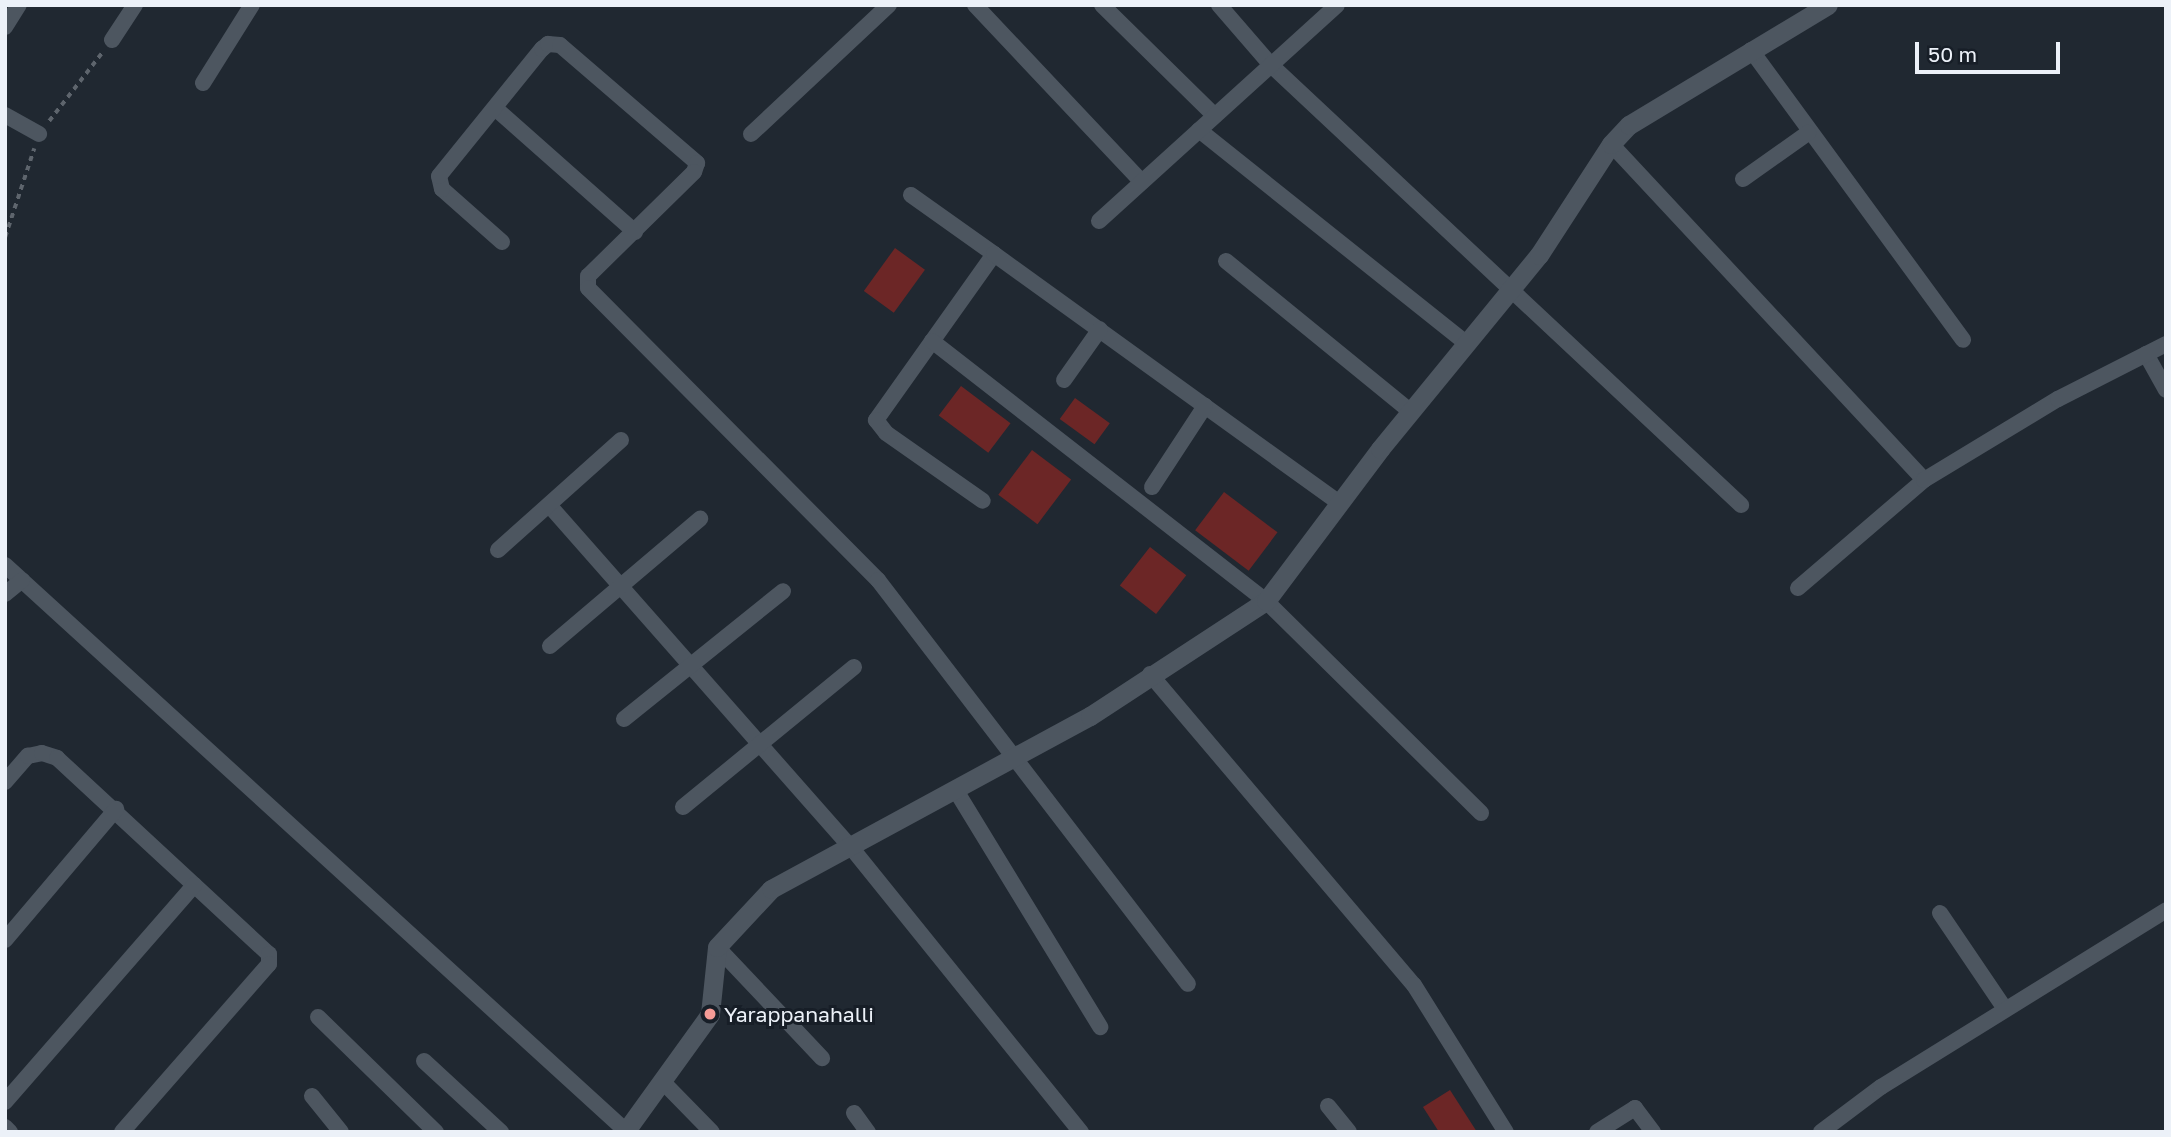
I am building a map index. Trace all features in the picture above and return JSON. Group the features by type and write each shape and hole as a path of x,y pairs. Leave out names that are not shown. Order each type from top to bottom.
{"street":[{"path":"5,27 19,5"},
{"path":"112,40 135,5"},
{"path":"203,83 252,5"},
{"path":"751,134 889,5"},
{"path":"975,5 1142,183"},
{"path":"1102,5 1215,116"},
{"path":"1219,5 1271,65 1512,287 1741,505"},
{"path":"1099,221 1337,5"},
{"path":"5,565 625,1131 710,1014 717,947 771,889 1090,716 1150,674 1266,601 1410,411 1539,255 1611,144 1629,125 1828,5"},
{"path":"502,242 438,182 542,49 548,44 560,45 696,163 694,172 588,276 588,288 878,580 1016,756 1188,984"},
{"path":"1751,50 1808,133 1963,340"},
{"path":"495,108 635,232"},
{"path":"5,115 39,134"},
{"path":"1199,130 1466,343"},
{"path":"1744,179 1808,133"},
{"path":"1611,144 1924,480"},
{"path":"911,195 1339,503"},
{"path":"982,501 886,433 876,420 994,254"},
{"path":"1226,261 1410,411"},
{"path":"1064,380 1100,329"},
{"path":"932,341 1266,601 1481,813"},
{"path":"1798,588 1924,480 2058,399 2166,345"},
{"path":"2146,354 2166,390"},
{"path":"1152,487 1205,406"},
{"path":"498,550 621,440"},
{"path":"549,505 850,846 1081,1132"},
{"path":"550,646 700,519"},
{"path":"5,594 22,580"},
{"path":"624,719 783,590"},
{"path":"682,807 854,667"},
{"path":"1150,674 1414,985 1506,1132"},
{"path":"5,782 28,757 42,753 57,758 116,809 194,885 264,945 269,964 122,1132"},
{"path":"955,789 1100,1027"},
{"path":"5,940 116,809"},
{"path":"5,1102 194,885"},
{"path":"1821,1132 1881,1087 2166,910"},
{"path":"1940,913 2005,1009"},
{"path":"717,947 822,1058"},
{"path":"318,1017 436,1132"},
{"path":"424,1061 501,1132"},
{"path":"662,1081 712,1132"},
{"path":"312,1096 341,1132"},
{"path":"1328,1106 1349,1132"},
{"path":"1597,1132 1635,1108 1653,1132"},
{"path":"854,1113 868,1132"},
{"path":"5,1127 10,1132"}],"building":[{"path":"895,248 925,270 894,313 864,291"},
{"path":"961,386 1011,423 988,453 939,416"},
{"path":"1075,398 1110,423 1095,444 1060,419"},
{"path":"1032,450 1071,479 1037,524 998,495"},
{"path":"1224,492 1278,532 1249,571 1195,530"},
{"path":"1150,547 1186,575 1156,614 1120,586"},
{"path":"1450,1090 1477,1132 1439,1132 1423,1107"}],"place":[{"name":"Yarappanahalli","path":"710,1014"}]}
